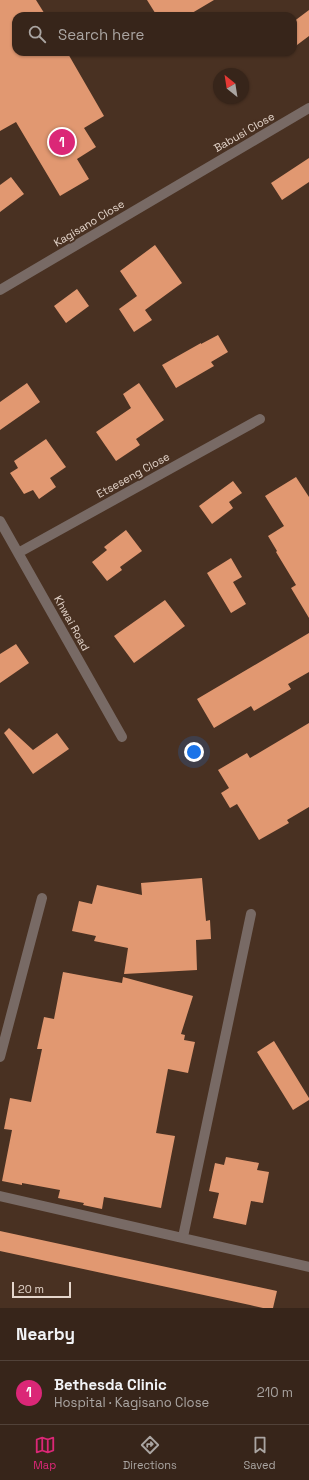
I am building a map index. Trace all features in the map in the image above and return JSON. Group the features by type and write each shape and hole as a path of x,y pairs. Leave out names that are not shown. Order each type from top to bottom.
{"street":[{"name":"Babusi Close","path":"190,177 309,108"},
{"name":"Kagisano Close","path":"0,290 190,177"},
{"name":"Etseseng Close","path":"18,553 260,419"},
{"name":"Khwai Road","path":"0,521 122,737"},
{"path":"0,1057 42,898"},
{"path":"183,1237 251,914"},
{"path":"0,1196 309,1266"}],"building":[{"path":"0,0 36,0 44,12 12,12 12,56 69,56 104,116 84,128 96,147 77,159 89,179 60,196 16,122 0,131"},
{"path":"147,0 214,0 194,12 154,12"},
{"path":"309,10 309,36 297,45 297,19"},
{"path":"309,158 309,182 282,200 271,183"},
{"path":"11,177 24,194 0,212 0,185"},
{"path":"155,245 182,283 145,310 152,320 134,332 119,309 137,296 120,271"},
{"path":"77,289 89,306 66,323 54,306"},
{"path":"218,335 228,352 211,362 214,366 176,388 162,365"},
{"path":"27,383 40,402 0,430 0,402"},
{"path":"139,383 164,420 136,439 140,445 116,461 96,432 131,408 123,394"},
{"path":"46,439 66,467 50,478 56,487 39,499 33,490 24,494 10,473 18,468 14,461"},
{"path":"296,477 309,497 309,618 291,588 296,585 268,536 284,526 265,496"},
{"path":"233,481 242,493 229,502 233,508 212,524 199,506"},
{"path":"126,530 142,551 120,567 122,570 107,581 92,562 107,550 104,547"},
{"path":"231,558 242,577 233,582 246,604 231,613 207,573"},
{"path":"165,600 185,626 134,663 114,636"},
{"path":"309,633 309,672 288,684 291,689 254,711 251,706 214,728 197,699"},
{"path":"16,644 29,663 0,683 0,654"},
{"path":"309,723 309,807 287,820 289,823 259,840 237,804 230,808 221,793 229,788 218,770 247,753 250,758"},
{"path":"9,728 33,750 57,733 69,749 33,774 4,733"},
{"path":"202,878 206,921 210,920 211,939 196,940 197,970 124,974 128,948 94,941 96,936 72,931 79,901 92,904 97,885 142,895 141,883"},
{"path":"63,972 122,983 123,977 193,996 181,1034 185,1035 184,1040 195,1042 188,1073 168,1069 156,1133 175,1136 161,1208 104,1197 102,1209 83,1205 84,1203 58,1198 60,1190 2,1181 12,1130 4,1129 10,1098 31,1102 42,1049 37,1049 44,1017 54,1019"},
{"path":"274,1041 309,1098 309,1100 293,1110 257,1052"},
{"path":"226,1157 259,1163 257,1170 269,1172 263,1203 251,1201 246,1225 213,1218 219,1193 209,1191 215,1163 224,1165"},
{"path":"0,1231 277,1291 273,1308 263,1308 0,1251"}],"place":[{"name":"Bethesda Clinic","path":"62,142"}]}
